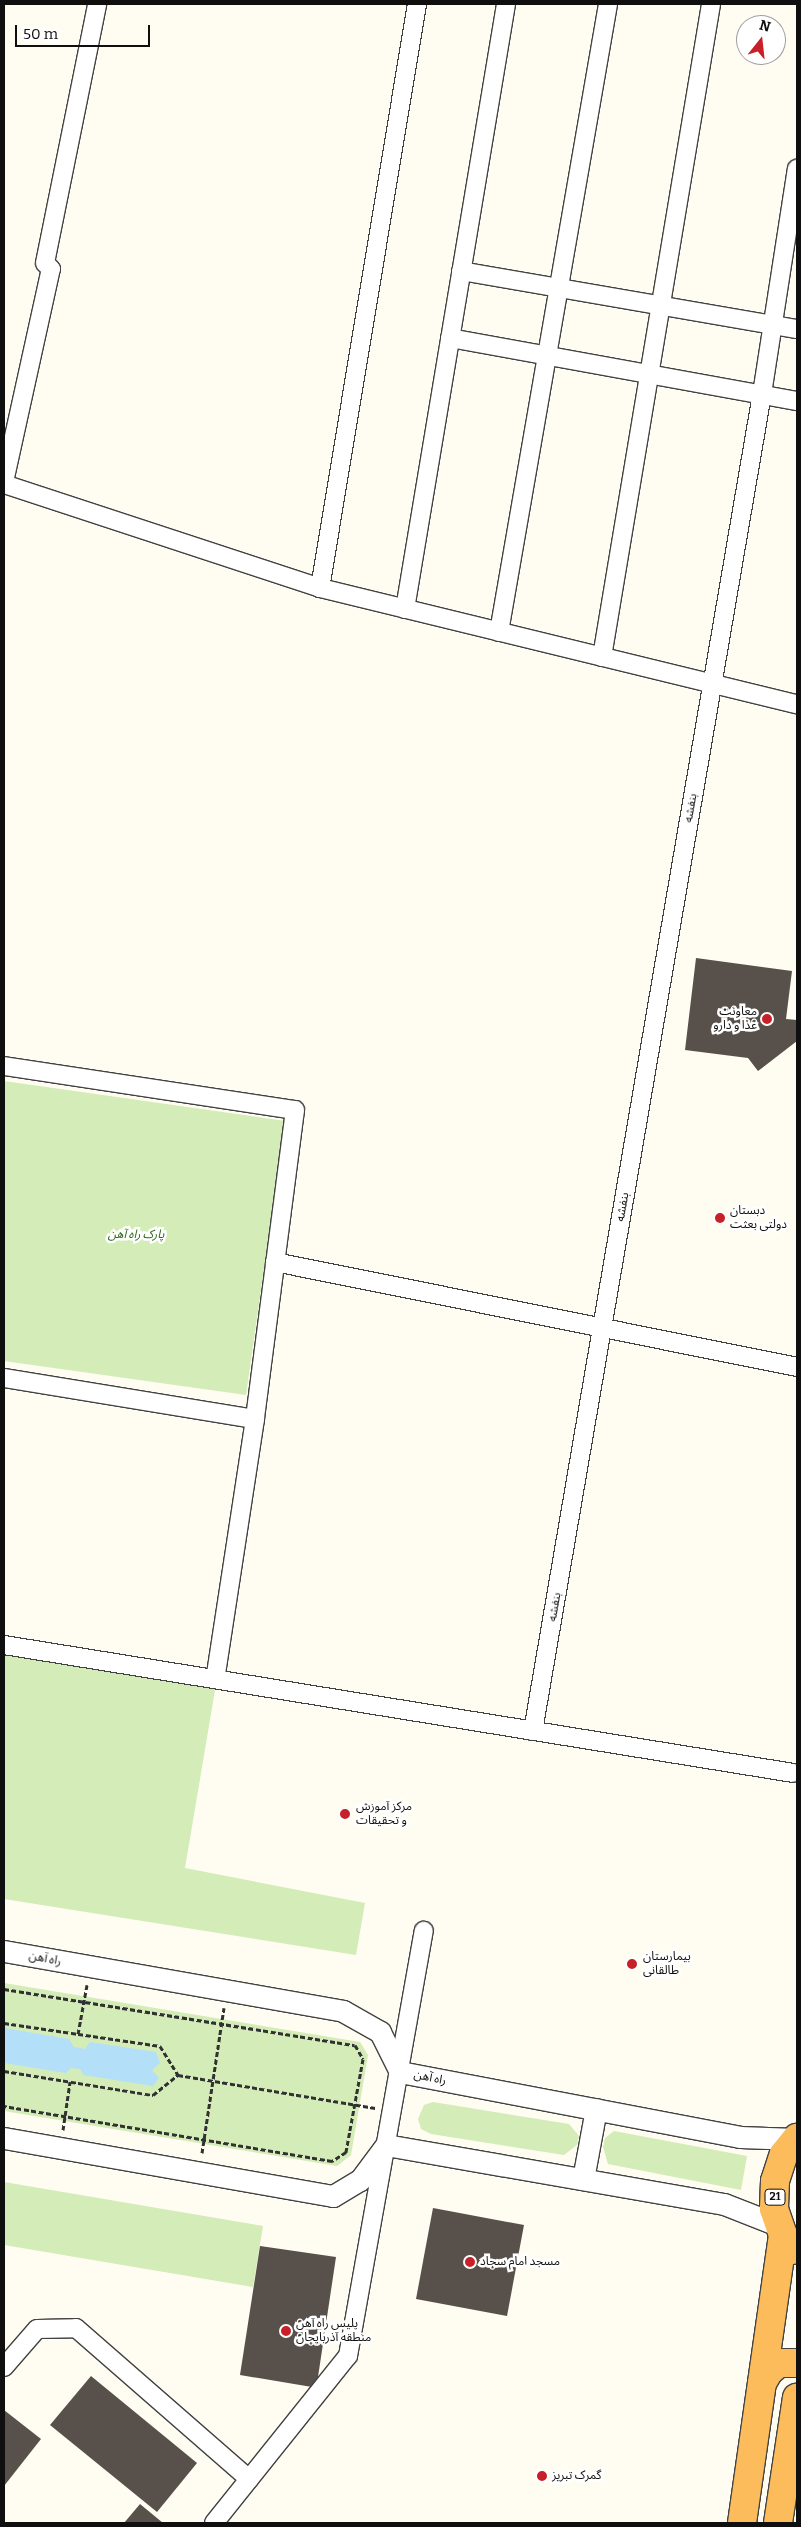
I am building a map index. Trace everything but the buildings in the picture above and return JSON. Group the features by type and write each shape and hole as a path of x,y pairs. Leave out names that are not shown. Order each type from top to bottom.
{"highway":[{"name":"21","path":"787,2239 774,2209 775,2181 784,2154 797,2138"},
{"path":"742,2523 762,2383 787,2239"},
{"path":"762,2383 769,2371 778,2363 797,2363"},
{"path":"778,2523 797,2397"}],"street":[{"path":"97,4 45,263 51,269 4,483 320,588 797,704"},
{"path":"320,588 417,4"},
{"path":"405,609 506,4"},
{"path":"499,632 547,356 561,288 608,4"},
{"path":"602,657 711,4"},
{"name":"بنفشه","path":"533,1731 762,394 797,169"},
{"path":"461,271 797,329"},
{"path":"450,338 797,400"},
{"path":"4,1066 295,1110 255,1418 215,1679"},
{"path":"275,1262 797,1367"},
{"path":"4,1378 255,1418"},
{"path":"4,1645 793,1773"},
{"path":"214,2523 348,2356 424,1931"},
{"name":"راه آهن","path":"4,1951 343,2011 380,2032 400,2072 740,2137 797,2138"},
{"path":"583,2178 596,2109"},
{"path":"4,2138 333,2196 360,2180 386,2145"},
{"path":"386,2145 724,2204 787,2239"},
{"path":"4,2367 36,2330 76,2328 250,2479"}],"path":[{"path":"78,2034 90,1967"},
{"path":"4,1989 355,2046 363,2060 346,2152 332,2161 4,2106"},
{"path":"199,2172 226,1990"},
{"path":"4,2023 160,2046 178,2075"},
{"path":"4,2071 153,2095 178,2075 392,2111"},
{"path":"60,2148 70,2082"}],"green space":[{"name":"پارک راه آهن","path":"4,1081 285,1121 246,1395 4,1361"},
{"path":"4,1651 216,1684 185,1868 365,1903 356,1955 4,1899"},
{"path":"4,1983 360,2042 368,2055 351,2155 337,2166 4,2111"},
{"path":"433,2102 569,2124 579,2136 577,2145 564,2155 431,2134 421,2129 418,2119 424,2105"},
{"path":"614,2131 747,2156 741,2190 608,2164 603,2147 605,2138"},
{"path":"4,2182 263,2226 253,2287 4,2245"}],"water":[{"path":"4,2028 69,2039 74,2047 85,2049 90,2042 156,2052 160,2063 152,2070 159,2078 153,2086 84,2075 80,2069 71,2068 66,2073 4,2063"}],"place":[{"name":"معاونت غذا و دارو","path":"767,1019"},
{"name":"دبستان دولتی بعثت","path":"720,1218"},
{"name":"مرکز آموزش و تحقیقات","path":"345,1814"},
{"name":"بیمارستان طالقانی","path":"632,1964"},
{"name":"مسجد امام سجاد","path":"470,2262"},
{"name":"پلیس راه آهن منطقه آذربایجان","path":"286,2331"},
{"name":"گمرک تبریز","path":"542,2476"}]}
